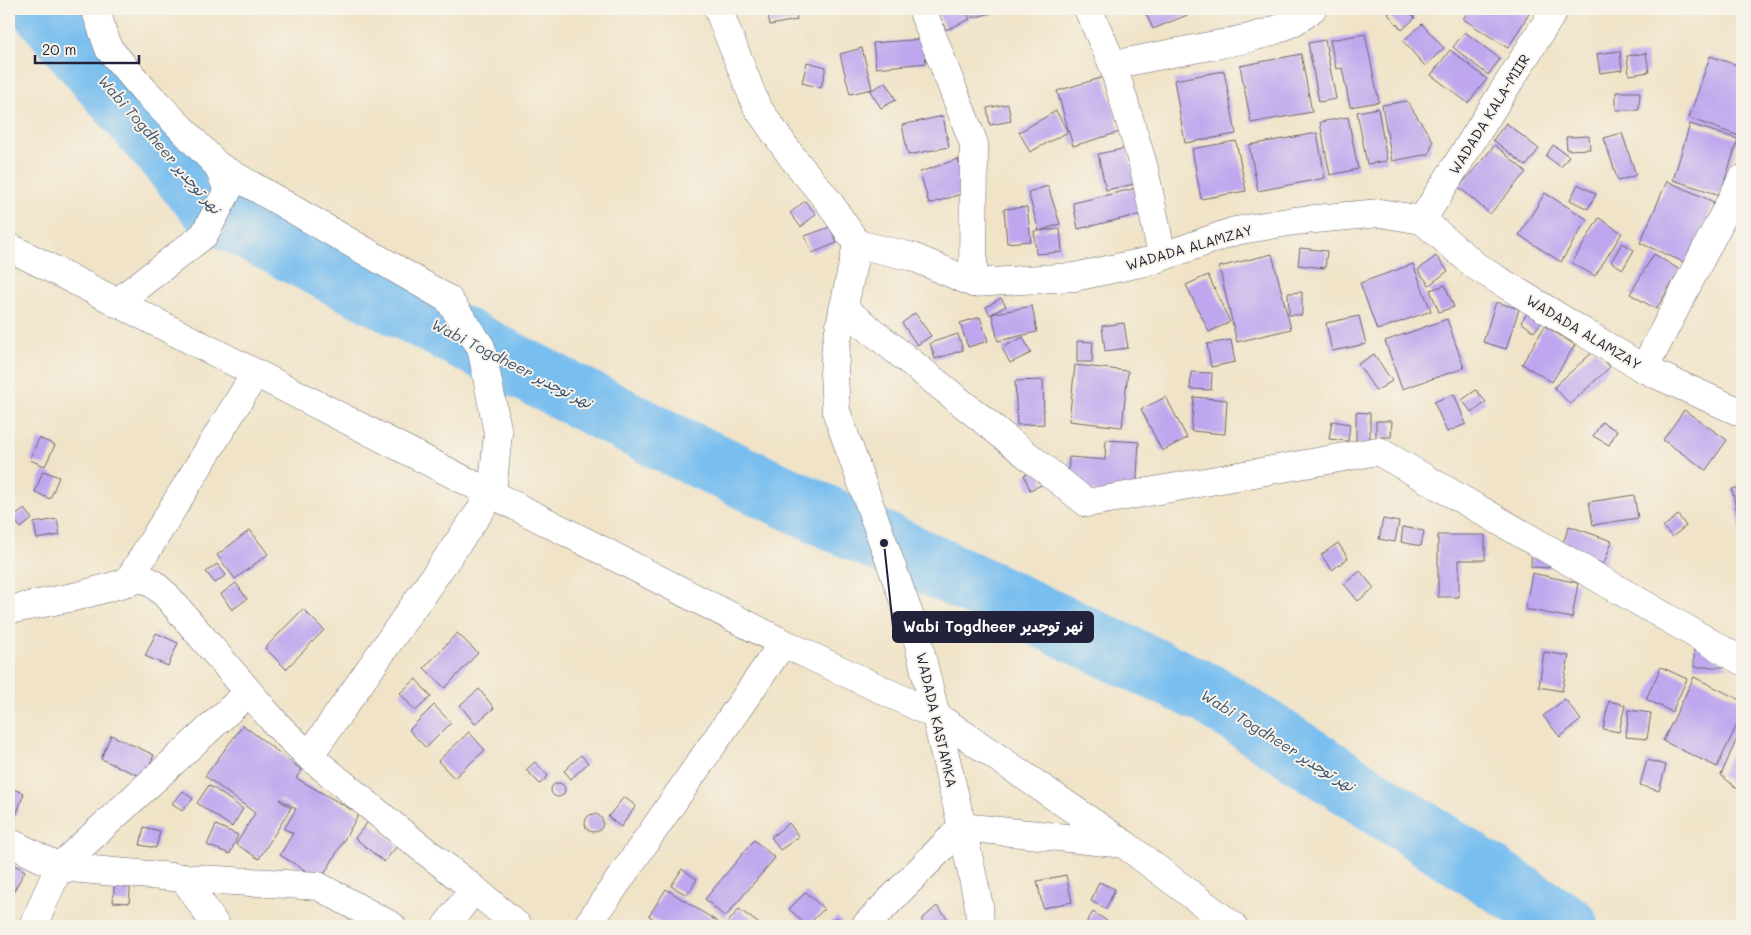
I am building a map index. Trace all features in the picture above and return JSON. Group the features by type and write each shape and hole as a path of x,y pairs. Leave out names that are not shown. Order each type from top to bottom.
{"street":[{"path":"95,9 109,50 144,90 218,166 448,299 481,347 498,433 492,494 309,756"},
{"path":"718,9 757,108 792,157 829,202 857,244"},
{"path":"922,9 974,144 974,283"},
{"path":"1088,9 1112,65 1144,168 1162,256"},
{"path":"1112,65 1248,38 1302,18 1312,9"},
{"name":"WADADA KALA-MIIR","path":"1422,220 1555,9"},
{"path":"116,303 204,234 228,190 218,166"},
{"path":"1644,369 1742,178"},
{"name":"WADADA ALAMZAY","path":"857,244 913,257 974,283 1074,277 1150,261 1235,231 1294,221 1380,213 1422,220 1477,267 1644,369 1742,413"},
{"name":"WADADA KASTAMKA","path":"857,244 836,345 834,373 836,411 917,637 965,839 979,906 980,926"},
{"path":"9,247 784,643 935,715 1124,844 1232,926"},
{"path":"843,308 1086,503 1378,451 1742,661"},
{"path":"128,581 255,374"},
{"path":"9,610 78,596 142,578 151,582 160,589 277,725 309,756 518,926"},
{"path":"588,926 784,643"},
{"path":"33,926 59,867 249,692"},
{"path":"865,926 965,839 1124,844"},
{"path":"9,842 59,867 184,878 318,886 392,926"},
{"path":"184,878 216,926"},
{"path":"446,926 474,889"}],"building":[{"path":"767,9 795,9 797,20 770,25"},
{"path":"936,9 965,9 970,19 946,30"},
{"path":"970,9 995,9 996,12 972,18"},
{"path":"1144,9 1202,9 1153,29"},
{"path":"1394,9 1407,9 1415,18 1402,30 1388,14"},
{"path":"1415,9 1428,9 1424,15"},
{"path":"1470,9 1532,9 1508,48 1463,19"},
{"path":"1422,24 1444,48 1425,66 1403,41"},
{"path":"1465,32 1500,59 1488,75 1453,47"},
{"path":"1365,34 1379,102 1350,107 1342,68 1336,69 1330,40"},
{"path":"923,39 926,63 876,68 873,43"},
{"path":"1325,40 1336,99 1319,102 1308,43"},
{"path":"862,48 872,89 850,94 840,54"},
{"path":"1450,50 1487,79 1468,103 1431,75"},
{"path":"1620,51 1622,70 1600,73 1597,54"},
{"path":"1646,53 1649,72 1629,75 1627,56"},
{"path":"1301,54 1312,112 1251,123 1240,66"},
{"path":"1710,56 1742,67 1742,127 1739,136 1689,118"},
{"path":"807,62 826,67 821,88 802,83"},
{"path":"1224,71 1236,134 1185,143 1174,80"},
{"path":"1104,77 1120,132 1073,146 1057,91"},
{"path":"886,82 896,100 881,108 870,91"},
{"path":"1616,92 1640,92 1639,110 1616,110"},
{"path":"1407,101 1433,141 1429,154 1392,161 1382,105"},
{"path":"1008,104 1011,121 990,125 987,108"},
{"path":"1378,108 1387,161 1367,164 1357,112"},
{"path":"1056,111 1068,132 1030,152 1019,132"},
{"path":"943,116 949,147 908,155 902,125"},
{"path":"1348,117 1358,169 1330,175 1320,122"},
{"path":"1506,123 1539,149 1526,166 1493,140"},
{"path":"1690,124 1738,139 1720,195 1673,180"},
{"path":"1317,133 1325,178 1258,191 1249,145"},
{"path":"1622,133 1636,175 1618,181 1604,138"},
{"path":"1589,136 1590,149 1567,150 1566,137"},
{"path":"1236,141 1246,191 1201,199 1192,149"},
{"path":"1495,145 1526,172 1490,214 1459,187"},
{"path":"1553,145 1569,156 1561,167 1546,156"},
{"path":"1127,148 1135,184 1106,190 1098,154"},
{"path":"958,159 968,192 929,204 920,172"},
{"path":"1667,181 1714,202 1688,264 1640,243"},
{"path":"1578,184 1596,194 1588,209 1570,200"},
{"path":"1048,186 1060,224 1039,231 1028,192"},
{"path":"1141,187 1146,213 1078,229 1073,203"},
{"path":"1545,193 1587,219 1561,262 1519,235"},
{"path":"805,201 816,214 801,227 790,213"},
{"path":"1027,207 1031,241 1007,243 1004,209"},
{"path":"1599,218 1622,233 1595,276 1572,263"},
{"path":"830,227 837,243 812,253 805,236"},
{"path":"1060,229 1062,252 1036,254 1034,231"},
{"path":"1622,243 1634,250 1623,269 1611,262"},
{"path":"1300,248 1327,251 1325,268 1298,265"},
{"path":"1272,254 1291,329 1237,342 1219,267"},
{"path":"1654,254 1680,270 1656,309 1630,294"},
{"path":"1436,256 1448,271 1429,285 1418,270"},
{"path":"1413,264 1431,311 1377,330 1360,283"},
{"path":"1208,275 1230,322 1209,332 1186,285"},
{"path":"1445,285 1454,307 1439,312 1430,290"},
{"path":"1302,292 1302,315 1289,315 1288,293"},
{"path":"1001,298 1006,306 990,315 986,307"},
{"path":"1496,302 1519,309 1506,349 1483,342"},
{"path":"1032,306 1037,332 998,341 992,314"},
{"path":"1532,306 1546,316 1534,332 1521,322"},
{"path":"915,313 931,336 917,345 902,323"},
{"path":"1359,316 1366,344 1332,351 1326,323"},
{"path":"980,317 988,341 968,347 960,323"},
{"path":"1447,319 1464,368 1402,389 1385,341"},
{"path":"1124,323 1128,348 1105,351 1102,326"},
{"path":"1545,326 1575,345 1552,382 1522,364"},
{"path":"958,334 963,350 935,359 930,343"},
{"path":"1023,337 1031,353 1010,363 1002,348"},
{"path":"1231,340 1235,362 1211,367 1207,344"},
{"path":"1077,341 1093,342 1092,362 1077,362"},
{"path":"1595,350 1610,367 1570,404 1554,387"},
{"path":"1374,354 1392,381 1376,391 1358,364"},
{"path":"1075,365 1128,371 1122,427 1069,421"},
{"path":"1191,372 1212,373 1211,390 1190,389"},
{"path":"1043,380 1044,424 1017,425 1015,381"},
{"path":"1476,390 1486,402 1472,413 1462,400"},
{"path":"1454,394 1466,424 1447,432 1434,402"},
{"path":"1166,397 1187,438 1162,451 1141,409"},
{"path":"1194,397 1227,400 1225,434 1191,431"},
{"path":"1684,410 1727,440 1706,470 1663,440"},
{"path":"1356,412 1370,413 1370,445 1356,445"},
{"path":"1332,421 1350,424 1348,441 1329,439"},
{"path":"1376,421 1392,421 1391,437 1376,437"},
{"path":"1602,422 1617,431 1609,445 1593,436"},
{"path":"39,438 55,445 45,466 30,460"},
{"path":"1106,440 1139,442 1136,494 1068,490 1069,457 1105,460"},
{"path":"1039,470 1044,484 1030,490 1024,475"},
{"path":"43,471 59,477 50,499 35,492"},
{"path":"1742,487 1742,532 1741,532 1732,489"},
{"path":"1634,495 1638,518 1593,525 1589,502"},
{"path":"24,509 32,519 21,528 13,518"},
{"path":"1678,515 1686,526 1672,537 1663,527"},
{"path":"57,519 60,535 37,539 34,523"},
{"path":"1383,519 1399,522 1395,542 1379,539"},
{"path":"1569,526 1612,541 1604,564 1561,549"},
{"path":"1403,527 1424,531 1421,546 1401,542"},
{"path":"250,530 268,554 235,579 217,555"},
{"path":"1438,535 1485,535 1485,560 1459,560 1459,597 1438,597"},
{"path":"1338,543 1348,558 1332,570 1321,555"},
{"path":"1532,545 1550,546 1549,568 1531,567"},
{"path":"217,564 226,575 215,583 206,572"},
{"path":"1360,571 1374,588 1358,601 1344,584"},
{"path":"1532,573 1578,583 1572,618 1525,609"},
{"path":"236,583 247,599 232,610 221,594"},
{"path":"303,609 324,630 286,669 265,648"},
{"path":"156,633 178,643 168,666 145,656"},
{"path":"457,633 478,653 445,688 424,668"},
{"path":"1694,644 1729,667 1694,667"},
{"path":"1544,652 1569,656 1562,691 1539,687"},
{"path":"1661,667 1687,679 1672,712 1646,699"},
{"path":"1694,677 1742,701 1742,714 1717,767 1663,741"},
{"path":"416,679 431,697 415,711 400,693"},
{"path":"479,689 494,708 475,724 460,705"},
{"path":"1565,699 1581,720 1560,737 1543,716"},
{"path":"1609,701 1625,705 1619,732 1603,729"},
{"path":"434,705 451,723 426,748 409,730"},
{"path":"1629,710 1651,713 1647,739 1626,737"},
{"path":"243,725 302,770 296,778 359,814 321,880 280,855 293,833 284,829 296,809 280,799 291,808 259,859 236,844 255,813 205,776"},
{"path":"1742,727 1742,793 1721,775"},
{"path":"469,732 485,750 454,778 438,761"},
{"path":"111,735 154,755 144,778 101,759"},
{"path":"581,755 588,763 571,779 564,771"},
{"path":"1647,760 1666,765 1659,791 1640,785"},
{"path":"535,762 548,776 540,784 526,770"},
{"path":"555,783 561,783 565,790 561,797 555,797 551,793 551,787"},
{"path":"209,785 243,809 232,827 197,803"},
{"path":"9,788 24,793 16,816 9,814"},
{"path":"183,791 193,799 182,811 172,803"},
{"path":"624,797 636,806 621,827 608,817"},
{"path":"590,814 598,814 603,819 601,830 590,832 585,827 585,819"},
{"path":"368,822 398,845 384,862 355,838"},
{"path":"789,823 799,837 780,850 771,837"},
{"path":"216,825 238,835 230,854 207,845"},
{"path":"144,827 160,831 156,848 140,845"},
{"path":"754,840 775,858 725,917 705,899"},
{"path":"9,862 25,871 11,896 9,895"},
{"path":"682,869 697,879 687,895 671,886"},
{"path":"1066,875 1072,902 1043,908 1037,881"},
{"path":"115,878 131,879 129,903 113,902"},
{"path":"1099,882 1115,889 1106,909 1091,901"},
{"path":"666,889 718,922 715,926 665,926 649,916"},
{"path":"806,892 824,909 807,926 789,909"},
{"path":"937,906 952,924 950,926 927,926 921,920"},
{"path":"739,909 762,926 725,926"},
{"path":"1093,912 1115,926 1084,926"},
{"path":"837,917 845,926 825,926"}],"waterway":[{"name":"Wabi Togdheer نهر توجدير","path":"42,9 216,213 667,442 1210,695 1568,926"}],"place":[{"name":"Wabi Togdheer نهر توجدير","path":"884,543"}]}
